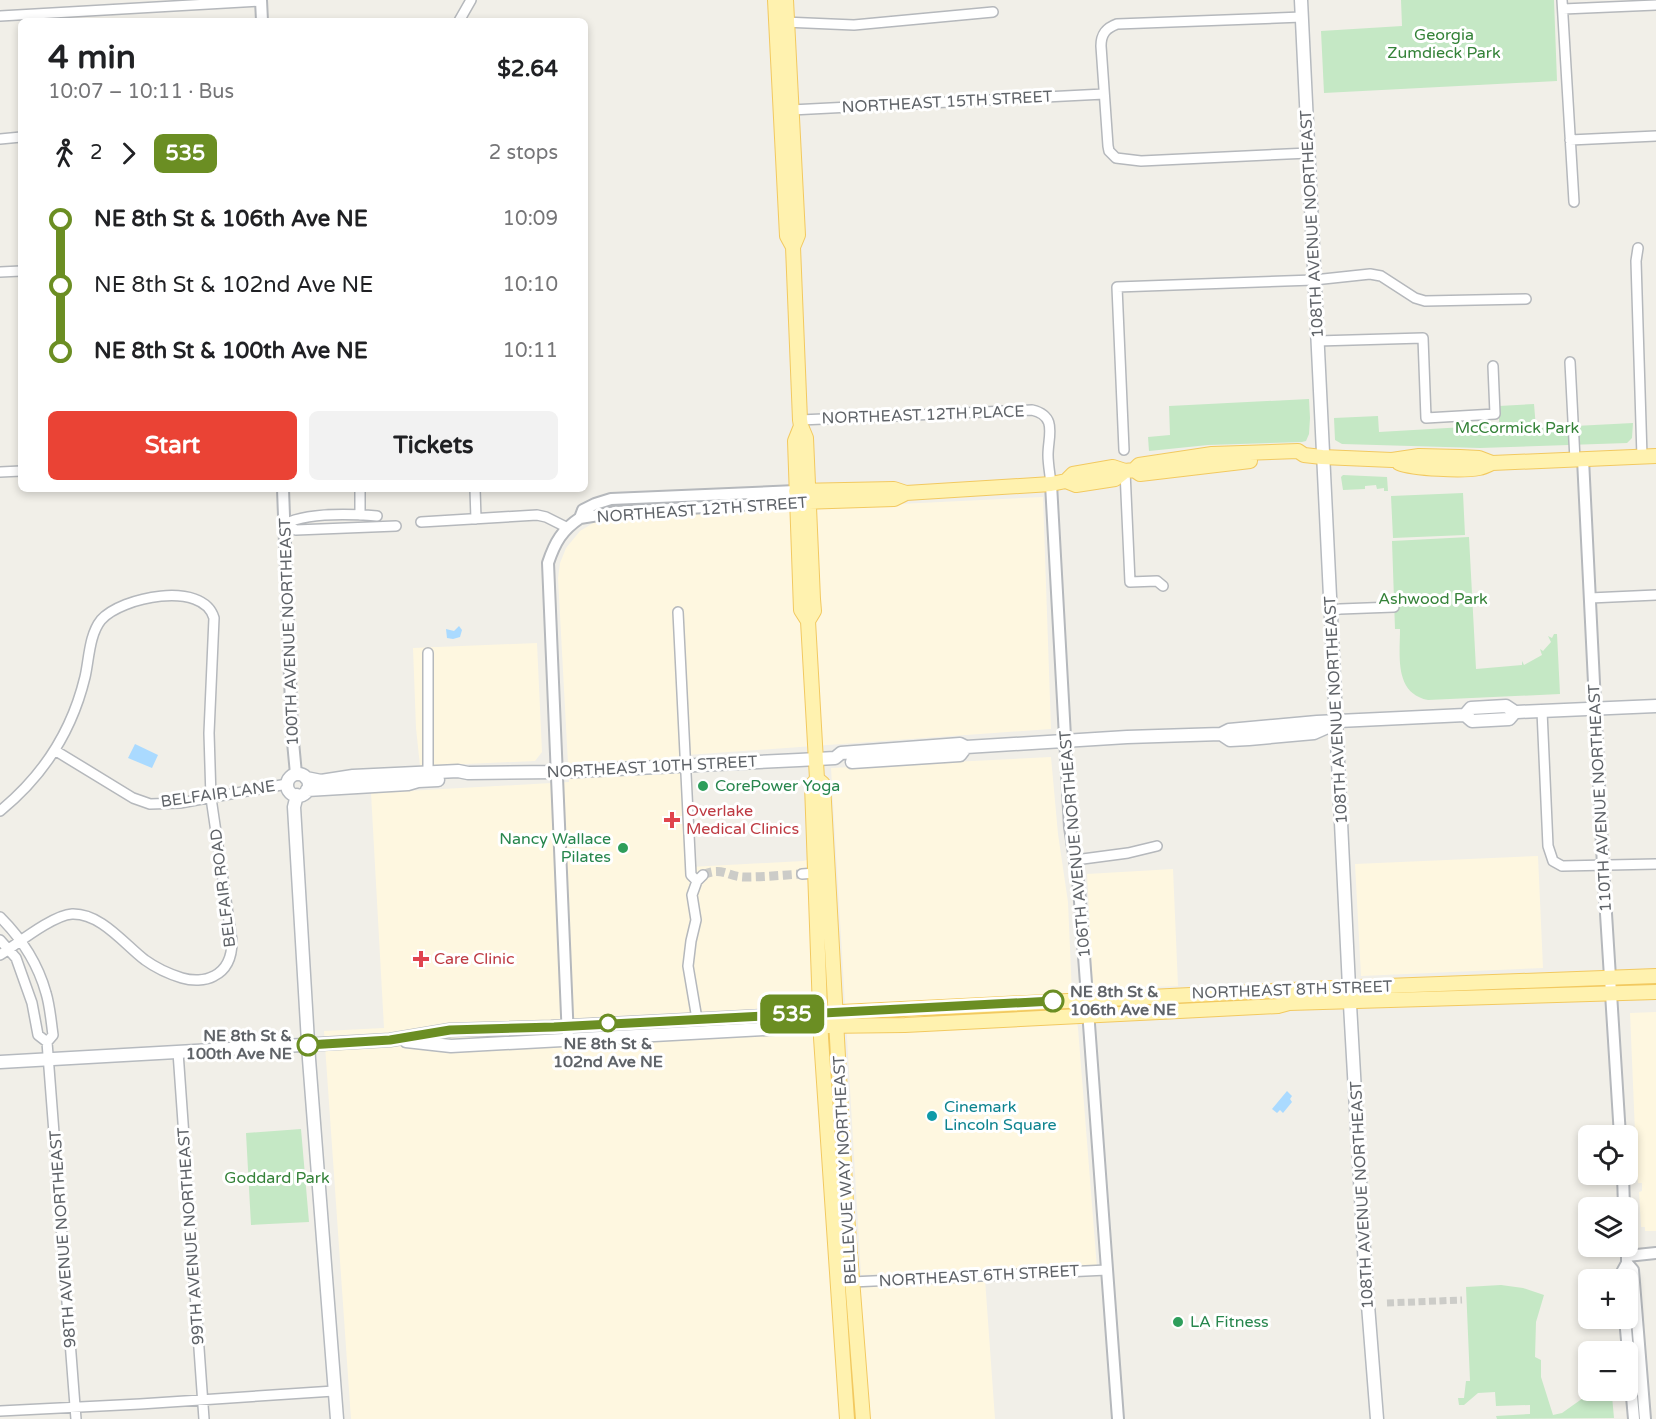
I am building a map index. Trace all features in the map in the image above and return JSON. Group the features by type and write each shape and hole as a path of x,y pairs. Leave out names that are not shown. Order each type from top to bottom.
{"main road":[{"name":"BELLEVUE WAY NORTHEAST","path":"775,0 781,22 790,110 798,235 793,247 800,423 806,438 802,497 814,611 808,621 817,779 812,785 808,873 821,1019 847,1419"},
{"name":"BELLEVUE WAY NORTHEAST","path":"786,0 781,22 787,236 793,247"},
{"name":"108TH AVENUE NORTHEAST","path":"1301,0 1335,723 1365,1267 1377,1419"},
{"name":"NORTHEAST 12TH STREET","path":"802,497 894,489 906,493 1051,484 1066,481 1073,474 1113,467 1129,471 1138,465 1212,454 1298,451 1304,455 1323,458 1392,460 1422,468 1461,469 1479,468 1492,463 1649,456"},
{"name":"NORTHEAST 10TH STREET","path":"302,784 353,776 428,776 458,771 468,773 556,772 685,766 835,758 841,753 960,744 966,747 1221,734 1229,730 1317,723 1465,715 1471,708 1506,706 1516,712 1656,706"},
{"name":"NORTHEAST 10TH STREET","path":"852,762 960,755 966,747"},
{"name":"BELLEVUE WAY NORTHEAST","path":"817,779 823,784 847,1209 863,1419"},
{"path":"287,784 289,790 302,784"},
{"name":"100TH AVENUE NORTHEAST","path":"302,784 294,807 308,1045 337,1419"},
{"name":"NORTHEAST 8TH STREET","path":"0,1062 390,1040 450,1030 697,1019 836,1019 1087,999 1656,976"},
{"name":"NORTHEAST 8TH STREET","path":"836,1019 905,1025 1278,1006 1289,1003 1656,992"},
{"name":"NORTHEAST 8TH STREET","path":"390,1040 451,1046 821,1019"},
{"path":"468,1045 474,1036 524,1033 531,1028"},
{"path":"830,1165 836,1176 841,1207 847,1209"}],"street":[{"path":"0,16 261,0 262,18"},
{"path":"461,18 471,0"},
{"path":"1574,202 1562,4 1656,5"},
{"path":"781,22 854,25 993,12"},
{"path":"1302,17 1117,24 1106,30 1101,39 1101,45 1108,146 1109,151 1116,158 1128,161 1309,153"},
{"name":"NORTHEAST 15TH STREET","path":"790,110 1104,94"},
{"path":"1570,140 1656,136"},
{"path":"0,139 18,137"},
{"path":"1638,248 1636,261 1649,456"},
{"path":"0,273 18,271"},
{"path":"1124,450 1117,287 1314,280 1370,274 1381,276 1425,301 1526,299"},
{"path":"1317,341 1423,338 1426,418 1495,414 1493,366"},
{"path":"1570,362 1579,460"},
{"name":"NORTHEAST 12TH PLACE","path":"800,423 1032,410 1039,412 1048,420 1050,426 1048,451 1051,484"},
{"name":"110TH AVENUE NORTHEAST","path":"1579,460 1590,597 1603,866 1619,1125"},
{"path":"0,467 0,472 18,471"},
{"path":"1129,471 1131,582 1157,581 1163,586"},
{"name":"106TH AVENUE NORTHEAST","path":"1051,484 1070,827 1089,1014 1118,1419"},
{"name":"100TH AVENUE NORTHEAST","path":"283,492 292,731 302,784"},
{"path":"360,492 360,515"},
{"path":"475,492 476,519"},
{"path":"646,511 653,505 683,501 695,496"},
{"name":"NORTHEAST 12TH STREET","path":"580,518 583,510 611,499 695,496 802,497"},
{"name":"NORTHEAST 12TH STREET","path":"580,518 616,512 802,497"},
{"path":"421,522 537,515 566,527"},
{"path":"285,524 296,518 377,516"},
{"path":"568,1039 548,563 553,547 566,527 580,518"},
{"path":"285,524 296,530 396,526"},
{"path":"1590,597 1656,595"},
{"name":"BELFAIR ROAD","path":"4,952 56,918 73,914 83,915 101,923 146,961 171,975 198,980 210,978 219,973 230,958 232,941 212,798 209,733 214,625 212,610 199,599 158,596 137,600 113,609 100,621 96,630 74,715 56,751"},
{"path":"1331,611 1394,607"},
{"path":"678,612 691,875 700,878 692,895 696,921 688,966 697,1019"},
{"path":"428,776 429,653"},
{"path":"1542,711 1548,846 1553,861 1562,866 1656,864"},
{"path":"0,811 29,783 56,751"},
{"name":"BELFAIR LANE","path":"56,751 133,798 150,804 163,805 212,798 287,784"},
{"name":"NORTHEAST 10TH STREET","path":"835,758 841,763 852,762"},
{"path":"1075,860 1128,853 1157,846"},
{"path":"0,917 30,954 47,993 53,1035 47,1042 38,1035 32,1003 16,958 4,952 0,940"},
{"name":"98TH AVENUE NORTHEAST","path":"47,1042 76,1419"},
{"name":"99TH AVENUE NORTHEAST","path":"178,1052 204,1419"},
{"path":"1638,1254 1656,1253"},
{"path":"1628,1257 1633,1270 1645,1419"},
{"name":"NORTHEAST 6TH STREET","path":"852,1282 1107,1270"},
{"path":"0,1411 334,1392"},
{"path":"1638,1398 1643,1402"},
{"path":"1632,1401 1634,1419"}],"shaded area":[{"path":"1043,497 1051,729 687,755 690,867 803,861 814,858 843,1280 985,1279 995,1419 351,1419 324,1031 384,1028 371,793 569,782 558,578 560,563 566,548 580,531 598,520"},
{"path":"537,643 542,752 535,761 420,766 413,648"},
{"path":"1051,757 1058,834 1068,902 1072,995 1078,1028 1097,1268 861,1275 831,768"},
{"path":"1538,856 1543,968 1361,976 1355,864"},
{"path":"1173,869 1178,986 1093,989 1087,874"},
{"path":"1656,1012 1656,1231 1645,1231 1645,1227 1641,1227 1639,1192 1642,1191 1642,1183 1638,1183 1638,1125 1635,1125 1630,1013"}],"green space":[{"name":"Georgia Zumdieck Park","path":"1401,0 1554,0 1557,81 1324,93 1321,31 1402,26"},
{"path":"1309,399 1309,434 1306,441 1208,445 1149,451 1148,437 1170,435 1169,406"},
{"name":"McCormick Park","path":"1534,404 1536,428 1633,423 1632,438 1627,443 1480,448 1342,444 1335,440 1334,418 1378,416 1379,432 1499,425 1499,406"},
{"path":"1343,475 1387,477 1388,491 1384,491 1384,488 1377,489 1376,485 1365,486 1365,489 1343,490 1341,477"},
{"path":"1463,493 1465,535 1393,538 1391,496"},
{"name":"Ashwood Park","path":"1469,537 1476,669 1522,665 1522,661 1524,665 1542,655 1540,649 1543,651 1551,642 1548,636 1552,638 1554,634 1557,634 1560,694 1428,700 1409,690 1404,682 1400,661 1400,629 1395,629 1392,541"},
{"name":"Goddard Park","path":"301,1129 309,1222 251,1225 246,1133"},
{"path":"1501,1285 1523,1288 1544,1295 1536,1322 1535,1357 1541,1360 1541,1377 1553,1415 1562,1413 1579,1401 1612,1401 1614,1418 1497,1419 1496,1416 1530,1414 1530,1405 1496,1406 1495,1392 1478,1393 1464,1405 1459,1405 1458,1398 1464,1398 1466,1381 1470,1381 1466,1287"}],"water":[{"path":"459,626 462,630 460,637 447,638 446,629 454,631"},
{"path":"135,744 158,755 152,768 128,758"},
{"path":"1287,1091 1292,1096 1290,1099 1292,1102 1283,1113 1280,1110 1277,1113 1272,1109"}],"tunnel":[{"path":"703,875 715,872 739,877 802,874"},
{"path":"1387,1303 1462,1300"}],"bus line":[{"name":"535","path":"308,1045 390,1040 450,1030 554,1027 1053,1001"}],"place":[{"name":"CorePower Yoga","path":"703,786"},
{"name":"Overlake Medical Clinics","path":"672,820"},
{"name":"Nancy Wallace Pilates","path":"623,848"},
{"name":"Care Clinic","path":"421,959"},
{"name":"NE 8th St & 106th Ave NE","path":"1053,1001"},
{"name":"NE 8th St & 102nd Ave NE","path":"608,1023"},
{"name":"NE 8th St & 100th Ave NE","path":"308,1045"},
{"name":"Cinemark Lincoln Square","path":"932,1116"},
{"name":"LA Fitness","path":"1178,1322"}]}
